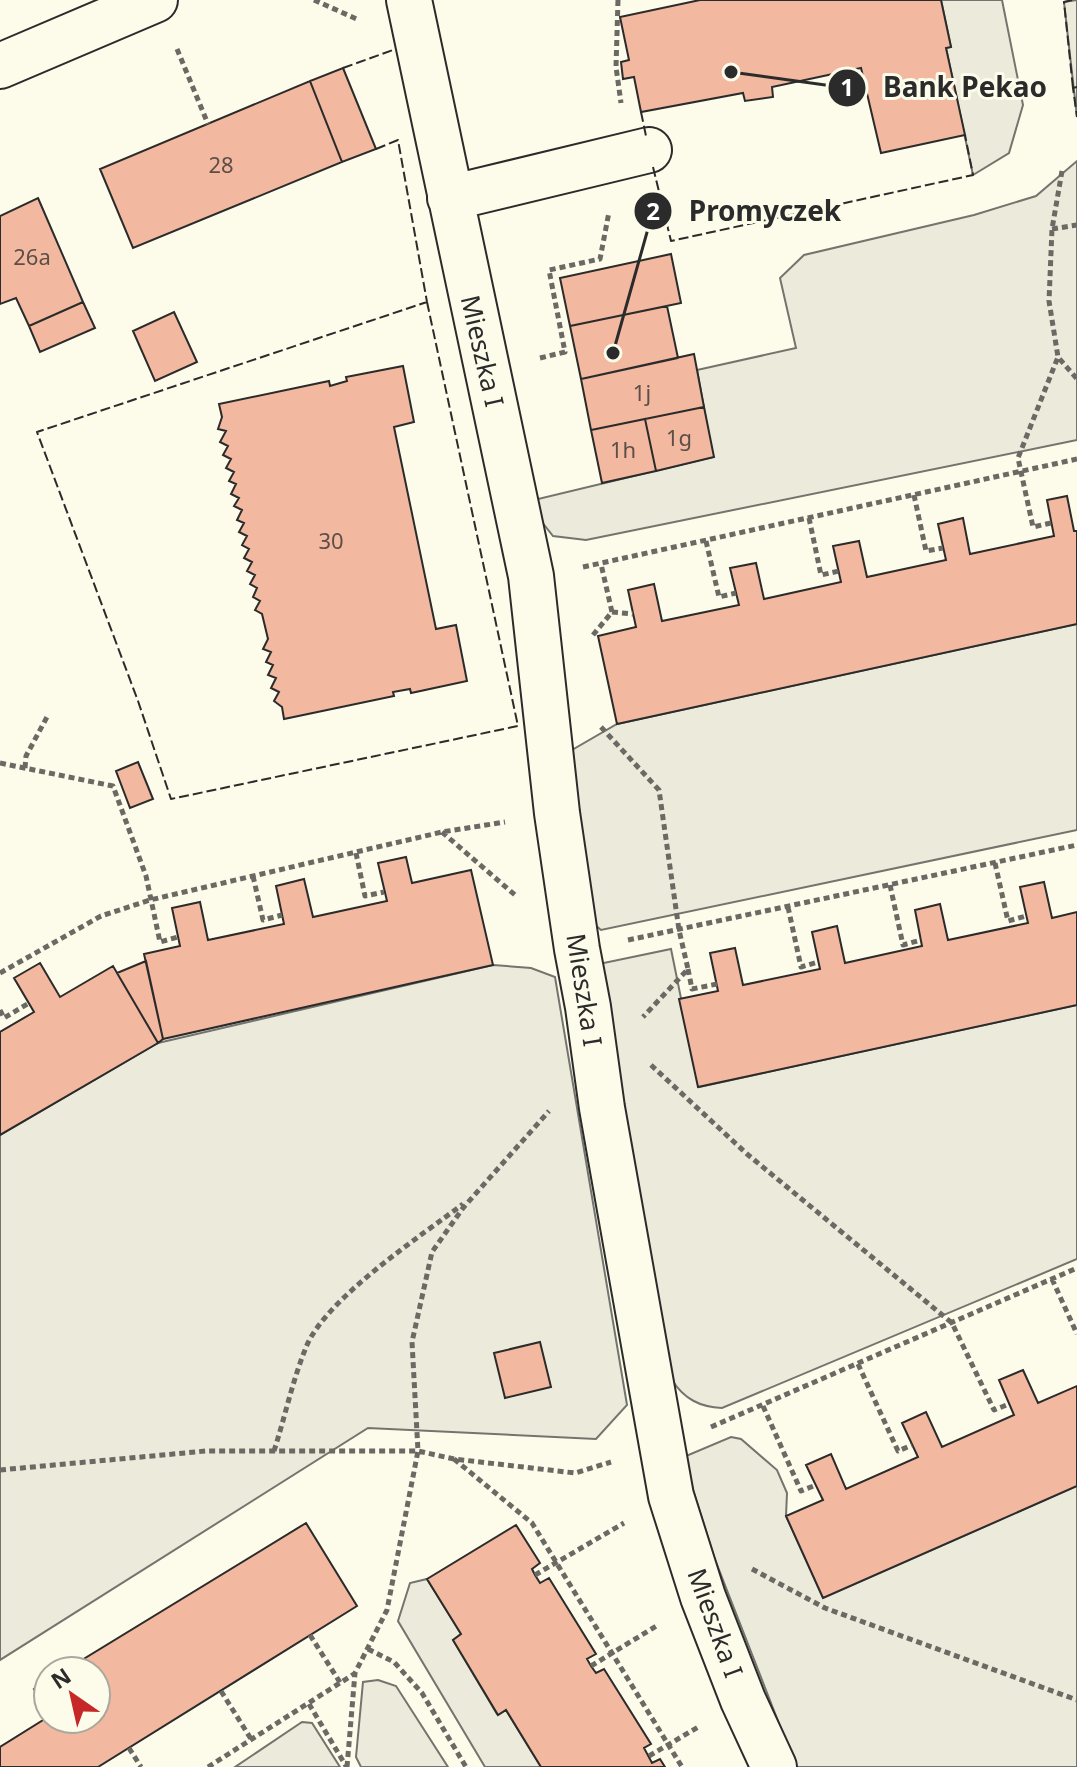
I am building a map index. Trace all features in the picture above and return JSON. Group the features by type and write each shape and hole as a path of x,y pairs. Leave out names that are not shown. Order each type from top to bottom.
{"street":[{"path":"3,56 155,0"},
{"name":"Mieszka I","path":"409,0 531,576 557,813 577,949 609,1053 662,1447 676,1514 703,1597 743,1700 774,1767"},
{"path":"450,198 649,150"}],"path":[{"path":"175,45 208,124"},
{"path":"1051,523 1033,527 1018,458 1058,357 1049,301 1052,229 1062,171"},
{"path":"1052,229 1077,225"},
{"path":"1058,357 1077,379"},
{"path":"531,576 601,564 1077,459"},
{"path":"914,495 926,551 943,548"},
{"path":"809,518 821,575 839,571"},
{"path":"706,541 719,597 736,593"},
{"path":"601,564 612,612"},
{"path":"612,612 633,614"},
{"path":"590,638 612,612"},
{"path":"25,768 26,756 47,717"},
{"path":"550,740 603,726 659,790 679,930 692,989 717,984"},
{"path":"0,763 113,786 146,876 160,942 178,937"},
{"path":"0,973 101,916 150,900 442,832 557,813"},
{"path":"442,832 577,949 1077,845"},
{"path":"356,853 365,896 384,892"},
{"path":"995,863 1008,921 1026,916"},
{"path":"253,876 263,920 282,915"},
{"path":"890,885 903,945 921,940"},
{"path":"788,907 801,967 818,962"},
{"path":"688,969 609,1053 747,1154 952,1323 994,1410 1009,1404"},
{"path":"0,1010 4,1018 29,1003"},
{"path":"208,1767 341,1684 355,1673 368,1649 387,1610 418,1451 412,1342 432,1252 474,1197 551,1109"},
{"path":"274,1451 308,1343 334,1307 382,1265 474,1197"},
{"path":"0,1470 206,1451 418,1451 454,1459 575,1473 662,1447 763,1406 1077,1268"},
{"path":"1052,1279 1077,1334"},
{"path":"858,1364 898,1451 912,1445"},
{"path":"763,1406 801,1491 816,1485"},
{"path":"454,1459 532,1523 682,1767"},
{"path":"535,1575 676,1514 825,1608 1077,1700"},
{"path":"591,1666 703,1597"},
{"path":"310,1635 341,1684"},
{"path":"368,1649 394,1662 422,1693 466,1767"},
{"path":"347,1767 355,1673"},
{"path":"221,1691 251,1739"},
{"path":"309,1704 347,1767"},
{"path":"129,1748 141,1767"}],"shaded area":[{"path":"941,0 1002,0 1023,105 1009,153 973,175 946,48 951,47"},
{"path":"1077,0 1077,117 1064,2"},
{"path":"1077,161 1077,440 586,540 553,536 538,517 538,499 713,457 697,370 796,348 780,278 804,255 974,215 1036,196"},
{"path":"1077,624 1077,830 601,930 587,918 572,750 617,724"},
{"path":"671,949 699,1087 1077,1005 1077,1259 722,1408 700,1404 687,1397 672,1380 594,965"},
{"path":"493,965 531,968 555,977 627,1405 596,1439 368,1428 0,1660 0,1135 158,1043"},
{"path":"731,1437 741,1439 777,1470 787,1493 786,1516 823,1598 1077,1486 1077,1767 796,1767 714,1557 684,1461 686,1456"},
{"path":"427,1579 461,1634 453,1640 497,1714 506,1710 541,1767 485,1767 398,1621 410,1583"},
{"path":"378,1680 396,1686 448,1767 361,1767 356,1757 363,1682"},
{"path":"302,1722 312,1723 340,1767 235,1767"}],"building":[{"path":"700,0 941,0 951,47 946,48 965,135 881,153 861,68 772,87 773,97 745,101 743,93 641,112 634,77 623,79 621,62 629,60 620,17"},
{"path":"343,68 376,149 342,162 310,81"},
{"path":"310,81 342,162 133,248 100,169"},
{"path":"38,198 83,302 29,326 16,298 0,304 0,216"},
{"path":"671,254 681,303 570,326 560,278"},
{"path":"83,302 95,328 40,352 29,326"},
{"path":"667,306 678,358 581,379 570,326"},
{"path":"174,312 197,362 155,381 133,331"},
{"path":"694,354 704,407 591,430 581,379"},
{"path":"403,366 414,422 394,427 436,629 456,625 467,681 411,693 410,689 393,692 394,696 284,719 282,707 274,701 279,692 271,688 276,678 268,675 273,665 266,662 271,652 263,649 268,639 262,614 255,610 260,601 253,597 257,588 250,584 255,575 247,571 252,562 244,558 249,549 242,545 247,536 239,532 244,523 237,520 242,510 234,506 239,498 231,494 236,484 229,481 234,472 226,468 231,459 223,455 228,446 220,442 226,431 218,429 222,417 219,404 329,381 330,386 347,381 346,377"},
{"path":"704,407 714,457 656,471 645,419"},
{"path":"645,419 656,471 602,483 591,430"},
{"path":"1067,496 1074,531 1077,531 1077,624 617,724 598,636 636,627 628,590 654,584 662,621 739,605 730,568 756,563 764,599 841,582 833,546 859,541 867,577 946,560 938,524 963,518 970,554 1054,536 1047,500"},
{"path":"138,762 153,799 130,808 116,771"},
{"path":"406,857 412,883 471,870 493,965 163,1039 144,954 180,946 172,908 200,902 208,940 284,924 276,886 304,879 313,917 387,901 378,863"},
{"path":"1044,882 1052,918 1077,912 1077,1005 698,1087 679,999 718,991 710,953 735,948 743,985 820,969 812,932 837,926 845,963 922,946 915,910 940,904 948,940 1028,923 1020,887"},
{"path":"146,961 163,1039 158,1043 117,973"},
{"path":"40,963 60,997 113,966 158,1043 0,1135 0,1032 34,1012 14,978"},
{"path":"540,1342 551,1387 505,1398 494,1353"},
{"path":"1023,1370 1038,1403 1077,1386 1077,1486 823,1598 786,1516 823,1500 806,1465 831,1454 846,1489 918,1457 902,1423 926,1412 942,1447 1014,1415 999,1380"},
{"path":"306,1523 357,1606 98,1767 0,1767 0,1747 32,1727 32,1735 112,1735 112,1655 90,1655"},
{"path":"516,1525 540,1563 532,1569 535,1575 540,1583 549,1578 596,1654 587,1659 591,1666 596,1673 604,1669 651,1744 644,1748 652,1763 660,1759 665,1767 541,1767 506,1710 498,1715 453,1640 461,1634 427,1579"}],"fence":[{"path":"1072,0 1064,2 1073,88 1077,87 1073,88 1077,117"},
{"path":"343,68 393,50"},
{"path":"641,112 646,136"},
{"path":"653,167 671,241 973,175 965,135"},
{"path":"376,149 398,140 427,302"},
{"path":"427,302 518,726 171,799 138,701 37,432 427,302"}],"place":[{"name":"Bank Pekao","path":"731,72"},
{"name":"Promyczek","path":"613,353"}]}
